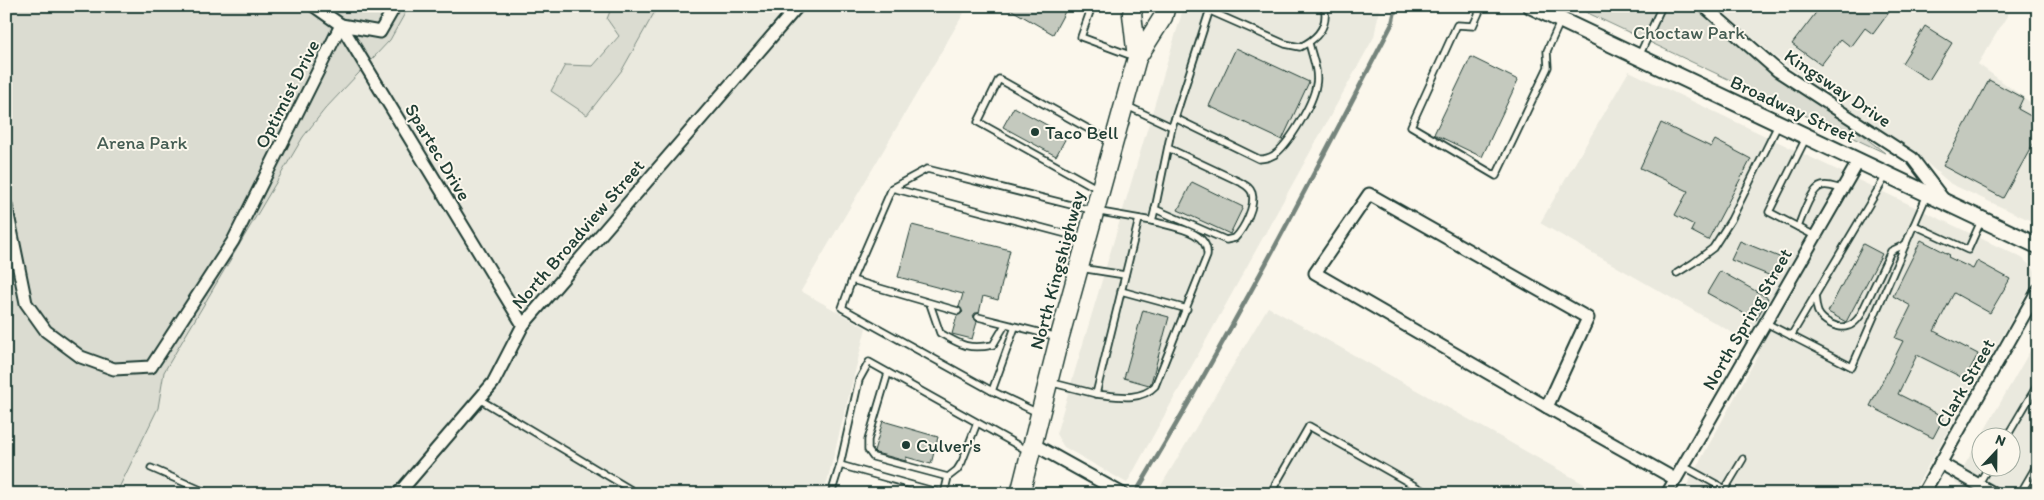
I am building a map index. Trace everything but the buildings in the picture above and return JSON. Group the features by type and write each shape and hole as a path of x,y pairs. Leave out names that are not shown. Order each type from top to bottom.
{"main road":[{"name":"North Kingshighway","path":"1134,6 1132,14 1137,58"},
{"name":"North Kingshighway","path":"1020,494 1060,337 1137,58 1163,17 1166,6"},
{"name":"Broadway Street","path":"1531,6 1886,176 2038,246"}],"street":[{"name":"Spartec Drive","path":"314,6 341,25 522,325"},
{"name":"Optimist Drive","path":"6,205 26,303 46,331 82,358 114,369 151,367 233,240 341,25 380,32 395,6"},
{"name":"North Broadview Street","path":"398,494 493,384 522,325 798,6"},
{"name":"Kingsway Drive","path":"1704,6 1778,70 1912,158 1947,204"},
{"name":"North Spring Street","path":"1667,494 1858,162"},
{"path":"1547,407 1588,318 1369,194 1316,273 1547,407 1675,479"},
{"name":"Clark Street","path":"1923,494 2038,290"},
{"path":"1032,448 1123,494"},
{"path":"1940,463 1995,494"}],"lane":[{"path":"1092,6 1081,37 1137,58"},
{"path":"1152,221 1174,118 1210,9 1285,44 1300,47 1315,39 1324,23 1324,6"},
{"path":"1482,6 1473,26 1457,25 1411,126 1496,176 1548,67 1547,51 1560,20"},
{"path":"1638,58 1662,6"},
{"path":"1174,118 1259,159 1272,156 1281,148 1304,116 1314,92 1316,76 1309,43"},
{"path":"1100,190 978,122 999,79 1113,143"},
{"path":"1124,105 1172,128"},
{"path":"1677,272 1693,264 1713,248 1731,220 1778,124"},
{"path":"1806,138 1769,212 1815,236"},
{"path":"1155,209 1226,240 1232,240 1238,235 1252,208 1253,194 1250,188 1168,148"},
{"path":"1040,415 992,391 842,308 852,280 892,188 927,169 1095,211 1152,221 1196,235 1202,239 1208,250 1207,256 1161,376 1150,392 1134,397 1096,394 1049,382"},
{"path":"1791,336 1886,176"},
{"path":"1798,227 1812,194 1819,187 1824,185 1842,189"},
{"path":"892,188 1087,240"},
{"path":"1766,323 1852,368 1927,195"},
{"path":"1096,394 1139,219"},
{"path":"1914,225 1968,250 1982,220"},
{"path":"1815,296 1818,312 1824,320 1835,326 1847,327 1860,316 1891,250 1906,244"},
{"path":"1080,268 1125,275"},
{"path":"852,280 958,311"},
{"path":"1121,291 1187,309"},
{"path":"930,304 940,333 960,344 976,348 992,345 1005,325"},
{"path":"978,317 1060,337"},
{"path":"992,391 1015,327"},
{"path":"830,494 840,465 859,380 869,362 977,423 1032,448"},
{"path":"888,373 868,440 868,450 873,457 948,477"},
{"path":"2012,428 2038,384"},
{"path":"479,399 638,494"},
{"path":"840,465 944,494 948,477 957,470 962,462 977,423"},
{"path":"1270,494 1309,426 1429,494"},
{"path":"1725,489 1743,459"},
{"path":"2020,494 2038,463"},
{"path":"1683,466 1725,489"},
{"path":"152,468 210,494"},
{"path":"1978,485 1982,478"},
{"path":"1704,494 1705,492 1725,489"}],"shaded area":[{"path":"409,6 612,6 607,19 619,36 593,66 551,91 559,95 622,70 658,6 968,6 801,291 866,328 824,494 116,494 158,408 164,372 303,137 325,109 390,40"},
{"path":"1184,6 1380,6 1374,37 1127,483 1064,447 1056,434"},
{"path":"1716,6 2013,6 1978,64 2038,108 2038,224 1951,184 1908,147 1837,102 1773,55"},
{"path":"1629,71 2022,258 2038,273 1912,494 1682,494 1758,355 1747,341 1540,223"},
{"path":"1268,307 1602,494 1156,494"},
{"path":"2038,337 2038,494 1978,494 1955,482 1972,452 1972,478 2022,478 2022,428 1986,428"}],"green space":[{"name":"Arena Park","path":"6,6 409,6 390,40 325,109 303,137 164,372 158,408 116,494 6,494"},
{"path":"612,6 658,6 622,70 587,115 551,91 565,65 593,66 619,36 607,19"},
{"name":"Choctaw Park","path":"1573,6 1698,6 1885,153"}],"waterway":[{"path":"1135,494 1235,320 1299,202 1392,24 1396,6"}],"place":[{"name":"Taco Bell","path":"1035,132"},
{"name":"Culver's","path":"906,445"}]}
